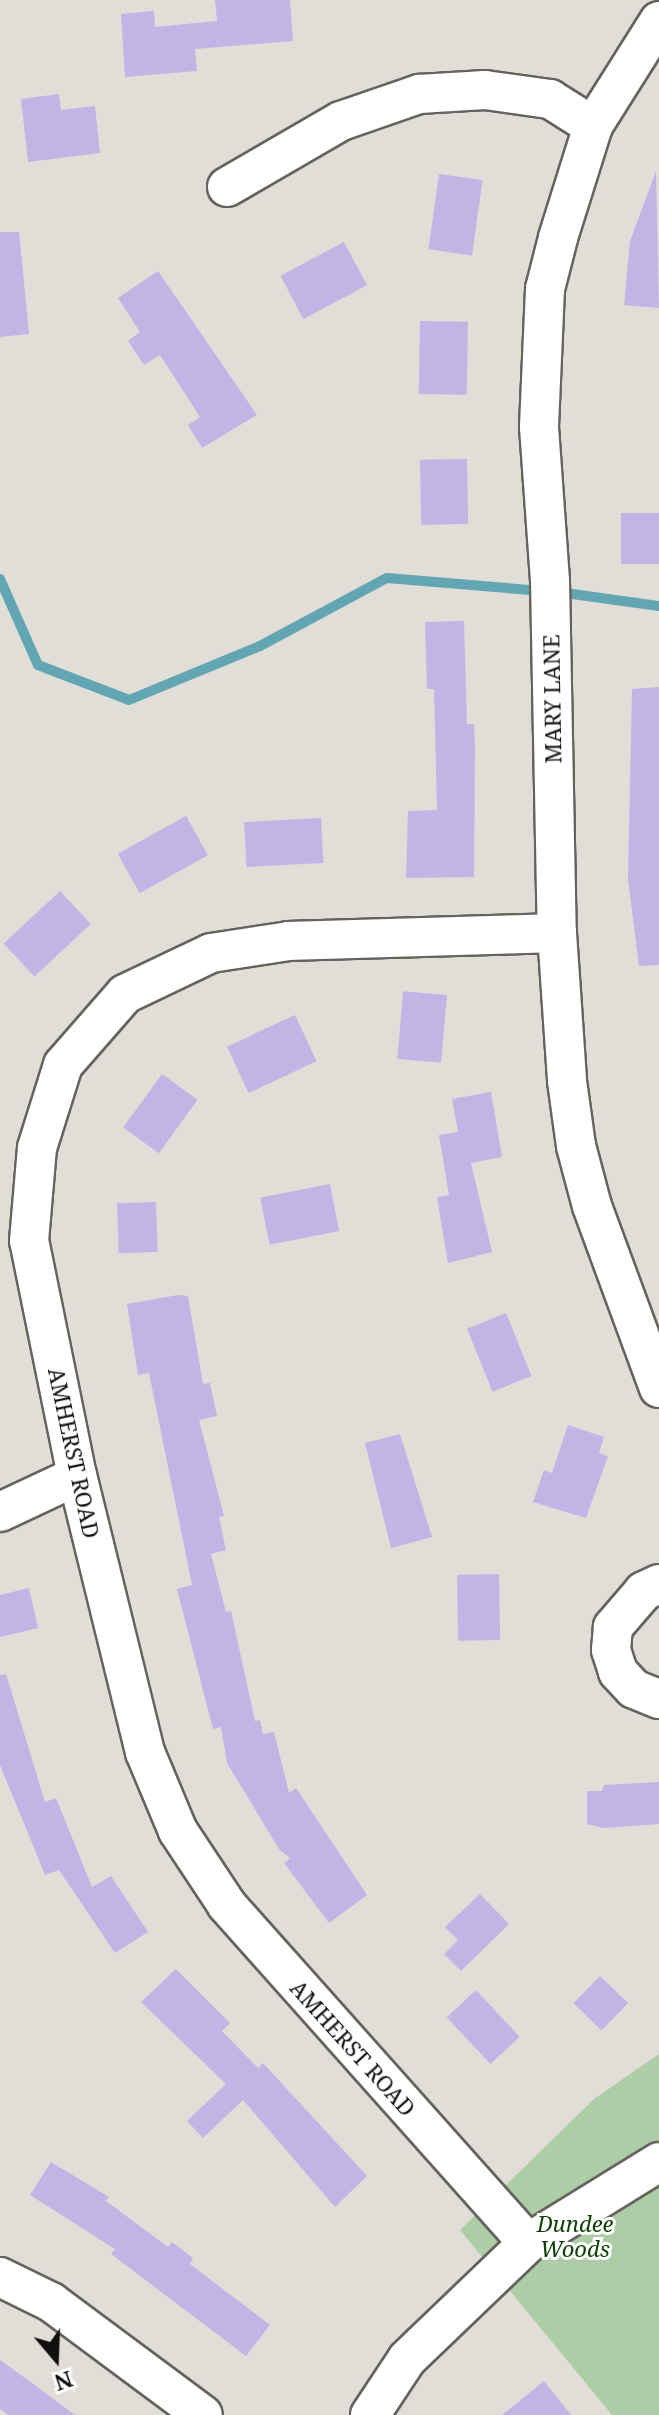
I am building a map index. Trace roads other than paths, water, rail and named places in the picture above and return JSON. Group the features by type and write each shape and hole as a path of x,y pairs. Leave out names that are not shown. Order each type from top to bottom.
{"street":[{"name":"MARY LANE","path":"659,21 593,126 545,289 539,427 550,597 557,933 576,1146 592,1206 659,1388"},
{"path":"227,187 341,121 419,94 485,90 550,99 593,126"},
{"name":"AMHERST ROAD","path":"528,2243 237,1917 178,1831 145,1752 77,1476 29,1241 37,1148 63,1065 125,994 211,953 289,941 557,933"},
{"path":"0,1512 77,1476"},
{"path":"659,1584 644,1591 613,1627 611,1650 618,1672 634,1689 659,1699"},
{"path":"370,2415 407,2359 528,2243 659,2162"},
{"path":"0,2277 51,2302 203,2415"}],"waterway":[{"path":"0,579 38,665 129,700 260,646 387,578 542,591"},
{"path":"558,592 659,606"}],"park label":[{"name":"Dundee Woods","path":"575,2236"}]}
